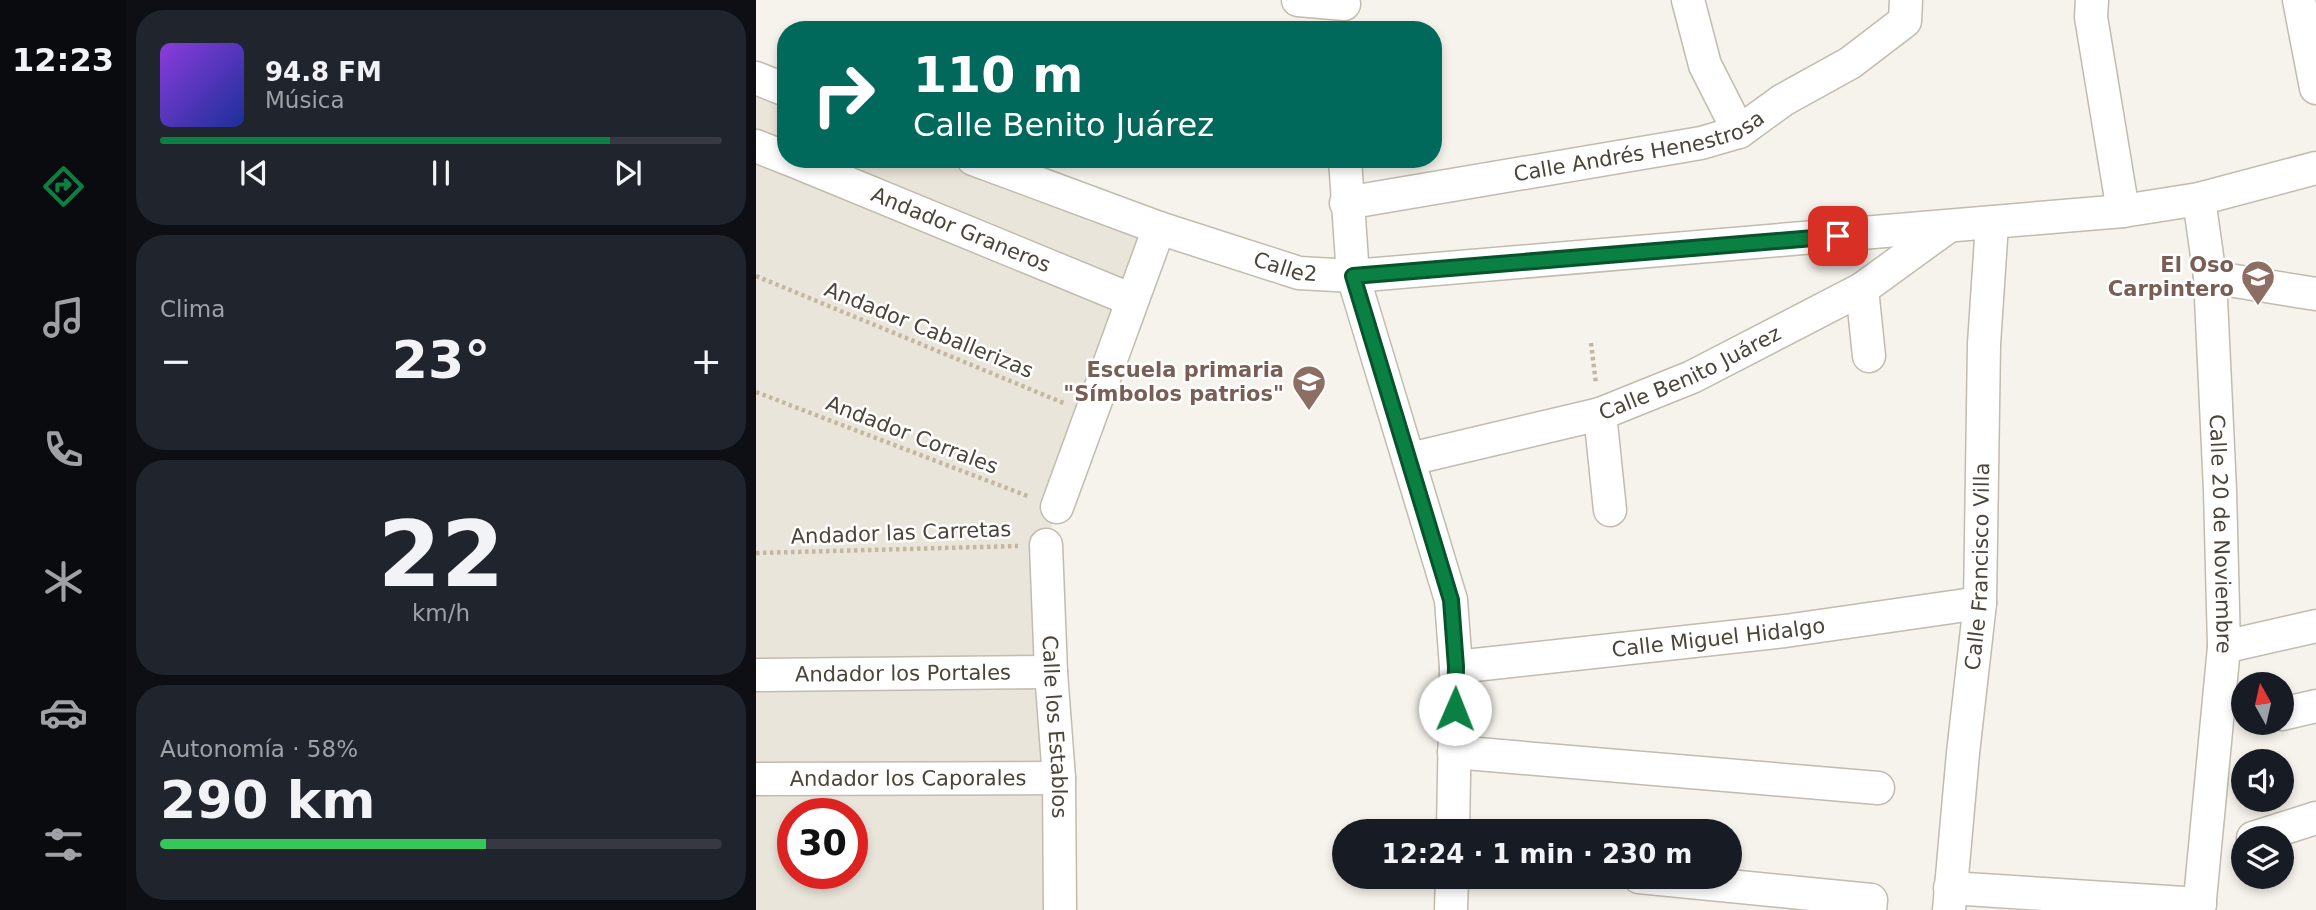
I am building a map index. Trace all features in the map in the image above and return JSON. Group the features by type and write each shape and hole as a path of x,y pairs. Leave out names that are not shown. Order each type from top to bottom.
{"street":[{"path":"1298,0 1345,11"},
{"path":"1688,0 1705,65 1739,132"},
{"path":"2092,0 2091,17 2123,211"},
{"path":"2299,0 2316,88"},
{"name":"Calle Andrés Henestrosa","path":"1346,203 1701,143 1739,132 1783,100 1850,63 1906,11"},
{"path":"756,78 777,86"},
{"name":"Andador Graneros","path":"756,146 777,155"},
{"name":"Andador Graneros","path":"810,168 1132,300"},
{"name":"Calle2","path":"997,168 1159,229 1299,273 1353,276"},
{"path":"1345,168 1353,276 1451,600 1456,667 1453,819"},
{"path":"1353,276 2123,211 2199,199 2316,168"},
{"name":"Calle 20 de Noviembre","path":"2199,199 2210,277 2224,647 2230,726 2205,854 2200,907"},
{"name":"Calle Francisco Villa","path":"1949,899 1962,753 1980,603 1984,344 1992,224"},
{"name":"Calle Benito Juárez","path":"1410,459 1600,414 1692,377 1862,289 1946,228"},
{"path":"1057,508 1159,229"},
{"path":"2210,277 2316,294"},
{"path":"2278,288 2316,281"},
{"path":"1862,289 1869,356"},
{"path":"1600,414 1610,510"},
{"name":"Calle los Establos","path":"1046,545 1051,673 1059,778 1060,910"},
{"name":"Calle Miguel Hidalgo","path":"1456,667 1785,631 1980,603"},
{"path":"2224,647 2316,626"},
{"name":"Andador los Portales","path":"756,675 1051,673"},
{"path":"2294,711 2316,706"},
{"path":"1454,752 1878,788"},
{"name":"Andador los Caporales","path":"756,779 1059,778"},
{"path":"2291,826 2316,818"},
{"path":"2205,854 2231,846"},
{"path":"1451,910 1452,889"},
{"path":"1738,889 1870,905"},
{"path":"1949,899 2200,907"}],"path":[{"name":"Andador Caballerizas","path":"756,276 1091,414"},
{"path":"1591,343 1600,414"},
{"name":"Andador Corrales","path":"756,392 1057,508"},
{"name":"Andador las Carretas","path":"756,553 1046,545"}],"shaded area":[{"path":"756,78 777,86 777,168 997,168 1159,228 1057,507 1046,545 1060,910 756,910"}],"place":[{"name":"El Oso Carpintero","path":"2258,307"},
{"name":"Escuela primaria \"Símbolos patrios\"","path":"1309,412"}],"route":[{"path":"1455,709 1456,667 1451,600 1353,276 1838,236"}]}
